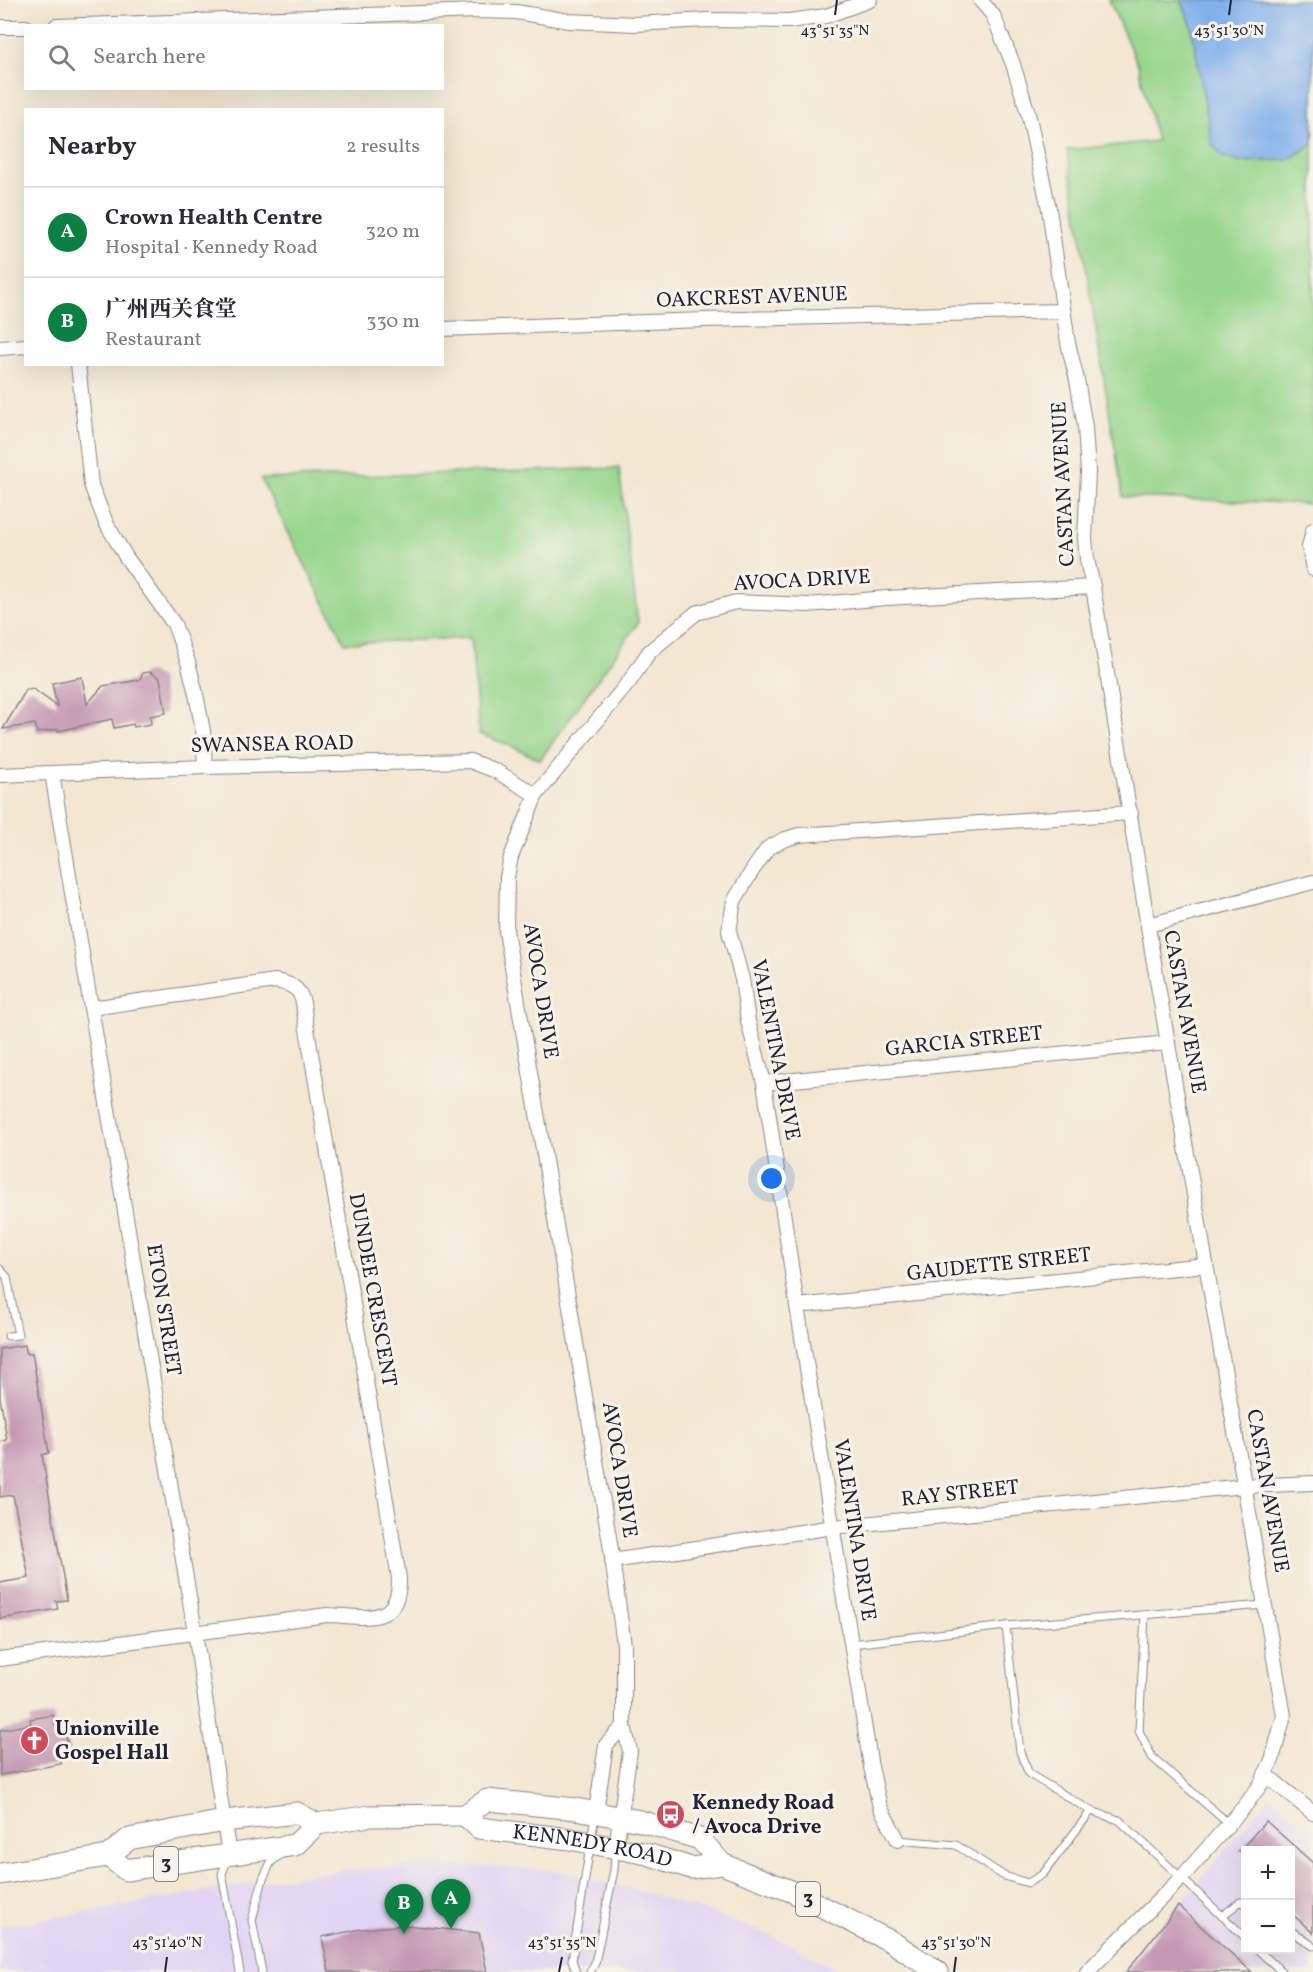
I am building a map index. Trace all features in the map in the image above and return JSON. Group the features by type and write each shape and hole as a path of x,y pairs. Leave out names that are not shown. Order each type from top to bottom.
{"main road":[{"name":"KENNEDY ROAD","path":"317,1824 370,1816 465,1815 487,1800 620,1816 700,1839 722,1864 791,1891 892,1942 938,1972"},
{"name":"3","path":"0,1874 108,1856 129,1839 224,1821 297,1812 317,1824"},
{"name":"KENNEDY ROAD","path":"465,1815 479,1828 616,1847 691,1868 722,1864"},
{"path":"294,1845 317,1824"},
{"name":"3","path":"108,1856 126,1870 294,1845"}],"street":[{"path":"112,24 478,11 516,12 569,21 635,24 707,20 789,21 826,16 870,0"},
{"name":"CASTAN AVENUE","path":"980,0 993,15 1013,64 1028,113 1049,208 1068,342 1085,427 1088,472 1085,539 1087,559 1284,1716 1272,1760 1261,1784 1181,1878 1087,1972"},
{"path":"0,27 24,27"},
{"name":"OAKCREST AVENUE","path":"444,329 1063,311"},
{"path":"0,348 24,346"},
{"path":"78,366 91,485 106,523 174,624 188,662 196,694 203,731 205,767"},
{"path":"1313,530 1310,547 1313,569"},
{"name":"AVOCA DRIVE","path":"616,1847 630,1751 624,1726 624,1645 612,1561 506,931 507,877 511,857 536,795 629,682 649,652 696,613 736,602 807,605 886,598 1093,587"},
{"name":"SWANSEA ROAD","path":"0,775 205,767 470,761 496,771 536,795"},
{"name":"ETON STREET","path":"52,773 195,1632 229,1855"},
{"name":"VALENTINA DRIVE","path":"898,1840 880,1807 871,1767 797,1306 764,1083 748,1022 742,979 729,931 734,901 768,848 799,835 1131,813"},
{"path":"1148,925 1313,882"},
{"name":"DUNDEE CRESCENT","path":"92,1008 275,981 290,983 303,998 399,1578 399,1593 395,1605 383,1614 372,1617 327,1615 195,1632"},
{"name":"GARCIA STREET","path":"764,1083 1168,1043"},
{"name":"GAUDETTE STREET","path":"797,1306 1206,1265"},
{"name":"RAY STREET","path":"612,1561 833,1527 1244,1486 1313,1484"},
{"path":"0,1659 195,1632"},
{"path":"596,1812 606,1744 624,1726"},
{"path":"1265,1774 1313,1813"}],"lane":[{"path":"0,1269 7,1277 18,1335 8,1336"},
{"path":"852,1644 1006,1626 1265,1605"},
{"path":"1146,1615 1139,1731 1152,1757 1229,1824"},
{"path":"1006,1626 1020,1752 1029,1774 1091,1811 1119,1820 1241,1934"},
{"path":"898,1840 956,1845 1004,1876 1028,1883 1043,1874 1091,1811"},
{"path":"576,1972 572,1960 596,1812"},
{"path":"262,1972 252,1920 263,1879 271,1862 294,1845"},
{"path":"590,1972 597,1952 614,1870 616,1847"},
{"path":"229,1855 222,1874 240,1972"},
{"path":"1222,1916 1241,1902"},
{"path":"1295,1933 1313,1946"},
{"path":"1262,1954 1282,1972"}],"shaded area":[{"path":"1270,1796 1313,1833 1313,1972 1123,1972"},
{"path":"421,1866 491,1866 557,1871 639,1891 712,1913 783,1941 842,1972 0,1972 0,1927 278,1879 343,1870"}],"green space":[{"path":"1109,0 1313,0 1313,504 1123,497 1067,150 1157,141 1138,65"},
{"path":"619,468 638,623 540,760 479,734 471,638 345,643 261,479"}],"water":[{"path":"1181,0 1313,0 1313,144 1288,160 1238,162 1223,157 1212,144 1191,24"}],"building":[{"path":"150,672 160,678 166,713 150,716 151,724 134,727 133,724 114,728 112,719 58,731 58,729 37,733 35,724 3,729 26,690 33,689 57,706 52,683 82,677 87,704 103,686 139,680 143,673"},
{"path":"25,1345 27,1354 32,1353 49,1453 42,1455 67,1600 56,1601 58,1609 0,1619 0,1583 29,1578 13,1495 0,1497 0,1442 7,1440 0,1397 0,1349"},
{"name":"Unionville Gospel Hall","path":"53,1715 55,1726 64,1725 69,1751 59,1753 61,1764 0,1775 0,1730 31,1724 30,1719"},
{"path":"1266,1821 1294,1846 1244,1846"},
{"path":"1295,1847 1313,1863 1313,1933 1295,1917"},
{"path":"1178,1906 1252,1972 1126,1972"},
{"path":"406,1925 479,1933 487,1972 329,1972 322,1937 361,1929"}],"place":[{"name":"Unionville Gospel Hall","path":"34,1741"},
{"name":"Kennedy Road / Avoca Drive","path":"671,1815"},
{"name":"Crown Health Centre","path":"451,1929"},
{"name":"广州西关食堂","path":"404,1934"}]}
